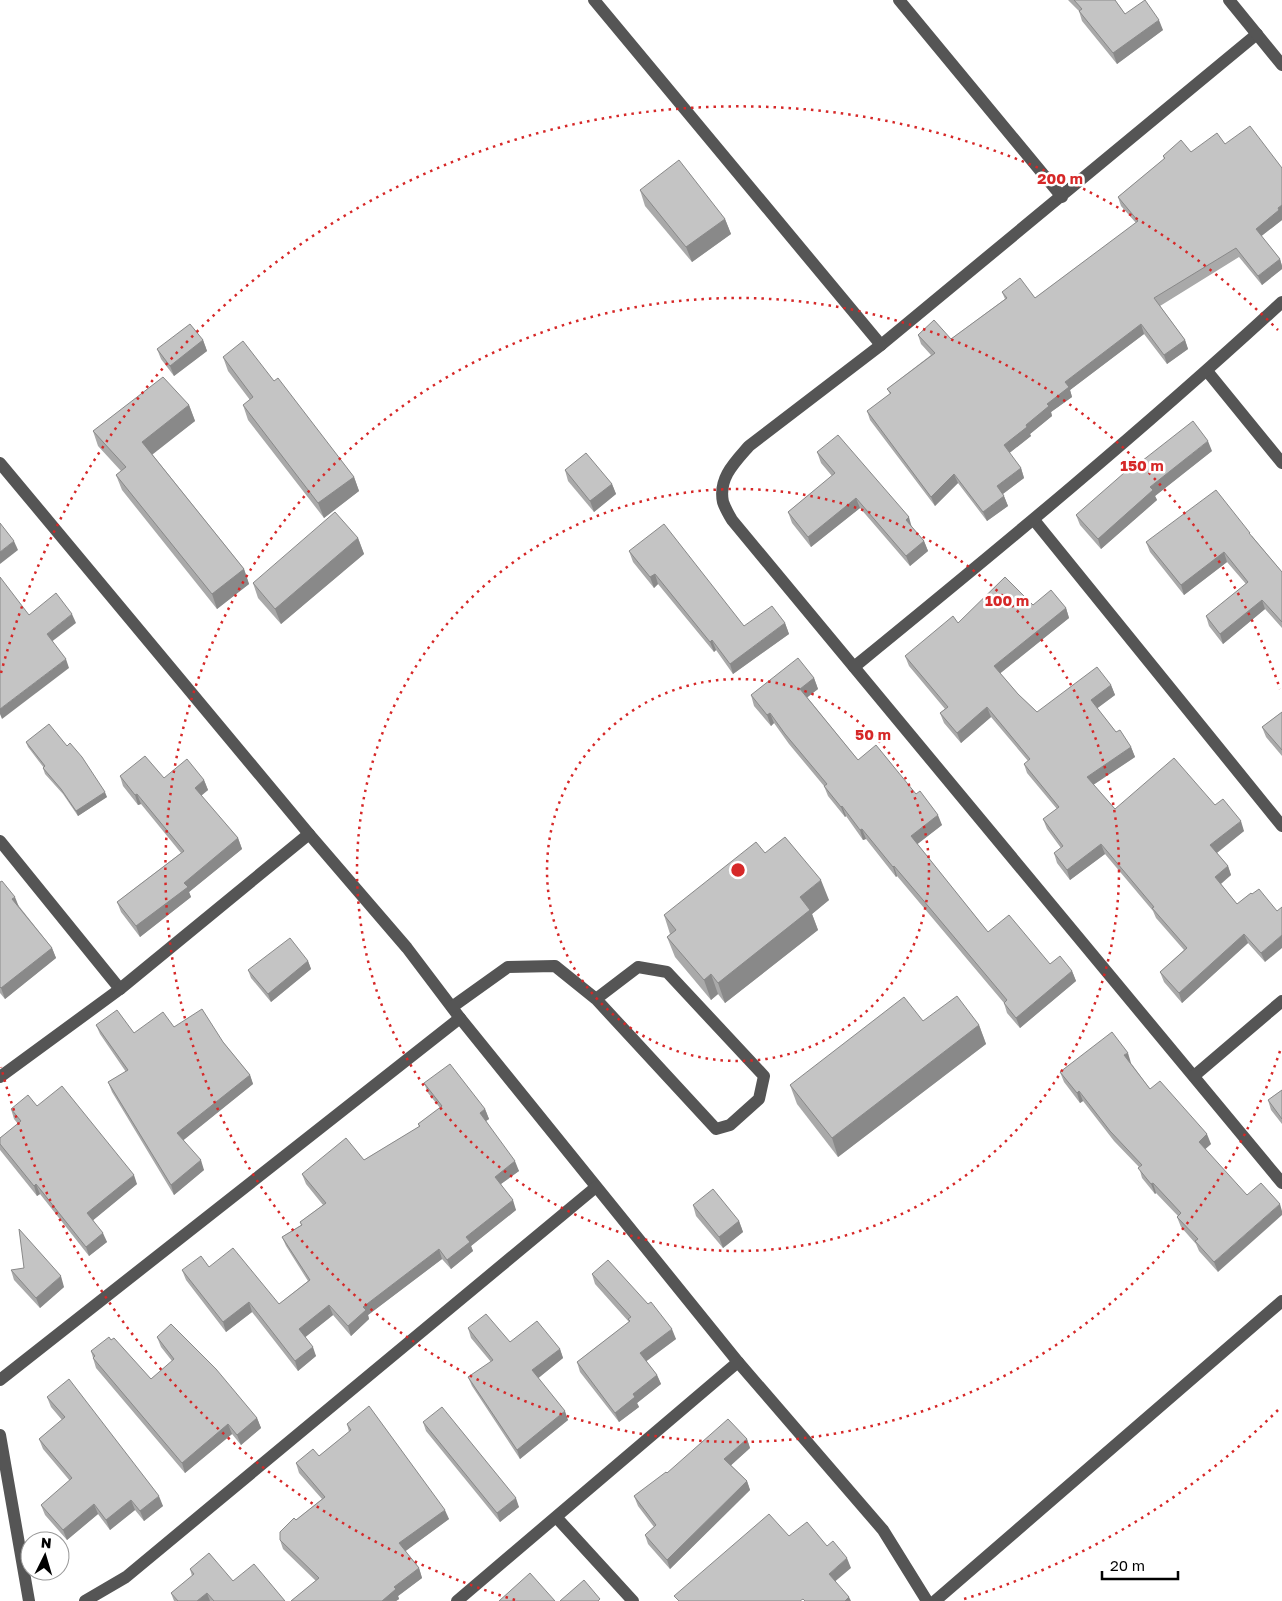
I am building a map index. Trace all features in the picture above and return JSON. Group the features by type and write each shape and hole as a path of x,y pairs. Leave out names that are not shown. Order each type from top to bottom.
{"street":[{"path":"594,0 881,345"},
{"path":"899,0 1062,197"},
{"path":"1229,0 1282,65"},
{"path":"1257,34 881,345 749,446 735,461 724,479 723,502 732,520 1282,1183"},
{"path":"854,667 1034,520 1207,371 1282,302"},
{"path":"1207,371 1282,463"},
{"path":"0,463 308,834 407,948 460,1018 738,1362 883,1530 928,1601"},
{"path":"1034,520 1282,826"},
{"path":"0,1077 120,989 308,834"},
{"path":"0,841 120,989"},
{"path":"452,1007 508,967 555,966 596,998 716,1129 730,1126 759,1099 764,1076 667,972 638,967 596,998"},
{"path":"1194,1076 1282,1001"},
{"path":"0,1380 460,1018"},
{"path":"84,1601 126,1576 596,1187"},
{"path":"935,1601 1282,1301"},
{"path":"457,1601 557,1518 738,1362"},
{"path":"0,1435 29,1601"},
{"path":"557,1518 633,1601"}],"building":[{"path":"1074,0 1115,0 1125,14 1145,0 1159,20 1113,53 1079,11 1082,9"},
{"path":"1250,126 1282,168 1282,205 1278,208 1279,210 1256,229 1280,259 1258,276 1236,248 1154,298 1185,340 1164,355 1141,324 1065,382 1069,387 1047,404 1049,406 1026,425 1027,427 1004,445 1021,468 997,486 1004,496 983,512 954,474 931,497 867,411 891,393 887,389 935,353 918,335 934,320 951,339 1007,298 1002,292 1020,278 1035,298 1138,221 1118,197 1165,158 1163,156 1181,140 1191,152 1217,133 1225,144"},
{"path":"679,160 725,219 686,247 640,190"},
{"path":"190,324 203,340 170,366 157,349"},
{"path":"243,341 274,381 278,378 354,477 318,503 243,405 253,397 223,357"},
{"path":"163,377 189,405 142,442 244,569 212,594 116,475 126,467 93,431"},
{"path":"1193,421 1208,441 1150,487 1153,490 1098,539 1076,515 1132,466 1133,468"},
{"path":"838,435 909,517 906,520 924,541 906,556 856,498 808,537 788,512 835,473 817,452"},
{"path":"586,453 612,484 590,501 565,470"},
{"path":"1216,490 1282,572 1282,622 1262,600 1220,634 1206,616 1248,582 1224,552 1181,585 1146,542"},
{"path":"335,512 358,538 275,609 253,583"},
{"path":"0,523 14,541 0,552"},
{"path":"664,524 744,626 772,606 785,623 730,664 712,640 710,642 655,574 650,577 629,551"},
{"path":"0,577 29,615 56,593 72,614 47,634 66,659 0,709"},
{"path":"1005,577 1033,605 1051,590 1066,608 994,666 1018,694 1037,712 1097,667 1111,685 1091,700 1116,732 1120,730 1131,747 1087,777 1115,809 1174,758 1215,805 1223,799 1241,821 1210,845 1228,866 1215,877 1237,904 1259,889 1277,911 1282,907 1282,935 1261,953 1244,934 1179,993 1160,972 1187,948 1101,844 1067,870 1054,853 1063,846 1043,819 1059,807 1024,764 1030,759 987,707 957,733 940,713 948,707 905,656 953,616 958,623"},
{"path":"798,658 814,678 800,689 858,760 876,745 916,794 920,791 938,815 911,836 988,932 1009,915 1050,964 1060,956 1072,971 1016,1018 1004,1003 1007,1000 894,866 862,829 860,830 824,786 827,784 770,713 767,715 751,695"},
{"path":"1282,712 1282,750 1262,727"},
{"path":"49,724 67,746 70,743 82,757 105,792 76,811 26,742"},
{"path":"145,756 164,778 187,759 204,780 195,788 238,838 184,883 188,887 136,926 117,902 184,851 120,776"},
{"path":"785,837 821,880 800,897 810,910 718,983 711,974 704,980 667,937 676,930 664,915 756,842 765,853"},
{"path":"2,881 15,897 12,899 52,948 1,988 0,882"},
{"path":"290,938 308,961 268,994 248,970"},
{"path":"957,996 979,1025 832,1138 790,1085 904,997 923,1021"},
{"path":"202,1009 223,1042 250,1075 177,1133 201,1160 171,1185 108,1082 128,1070 96,1025 117,1010 134,1033 163,1012 174,1027"},
{"path":"1112,1032 1128,1053 1124,1055 1150,1089 1160,1081 1207,1134 1199,1142 1247,1195 1261,1183 1280,1204 1214,1262 1195,1241 1198,1239 1177,1217 1181,1213 1153,1183 1151,1184 1138,1168 1142,1165 1110,1131 1079,1091 1077,1093 1060,1072"},
{"path":"450,1064 485,1109 480,1113 515,1161 495,1177 513,1200 466,1237 470,1242 447,1260 439,1249 363,1307 366,1310 348,1326 329,1305 299,1329 313,1347 295,1361 249,1302 223,1322 182,1270 201,1256 209,1267 233,1248 279,1304 310,1280 282,1237 302,1225 300,1222 326,1203 302,1174 346,1138 364,1160 420,1126 418,1124 442,1106 424,1083"},
{"path":"62,1086 134,1175 87,1213 103,1233 86,1247 36,1184 34,1186 0,1144 0,1138 21,1121 11,1109 28,1095 37,1106"},
{"path":"1282,1090 1282,1119 1268,1100"},
{"path":"713,1189 739,1221 719,1237 693,1205"},
{"path":"19,1229 61,1276 36,1298 11,1270 24,1268"},
{"path":"608,1260 648,1304 651,1302 672,1329 640,1353 657,1375 633,1394 635,1397 615,1413 577,1362 630,1321 628,1319 631,1317 592,1274"},
{"path":"486,1314 510,1342 537,1321 560,1349 532,1370 565,1411 517,1450 468,1377 493,1360 468,1328"},
{"path":"171,1324 216,1369 257,1418 237,1435 228,1424 182,1463 93,1358 95,1356 91,1351 109,1337 111,1340 114,1338 151,1379 174,1359 157,1337"},
{"path":"69,1379 159,1496 140,1511 131,1500 106,1520 94,1504 63,1530 41,1505 72,1478 39,1439 65,1417 47,1397"},
{"path":"369,1406 445,1510 399,1543 419,1568 394,1587 396,1589 382,1601 291,1601 319,1578 280,1540 280,1532 294,1518 296,1520 325,1497 296,1463 313,1449 319,1456 351,1430 347,1424"},
{"path":"442,1407 516,1498 497,1513 423,1422"},
{"path":"728,1419 747,1439 724,1459 747,1481 667,1560 645,1535 656,1525 634,1496 667,1473"},
{"path":"769,1514 789,1536 807,1522 827,1546 833,1541 847,1558 829,1574 849,1597 845,1601 805,1601 803,1599 800,1601 679,1601 674,1596"},
{"path":"209,1553 233,1581 254,1564 285,1601 214,1601 207,1593 197,1601 178,1601 171,1593 194,1574 190,1569"},
{"path":"530,1573 555,1601 499,1601"},
{"path":"584,1580 600,1599 598,1601 560,1601"}]}
